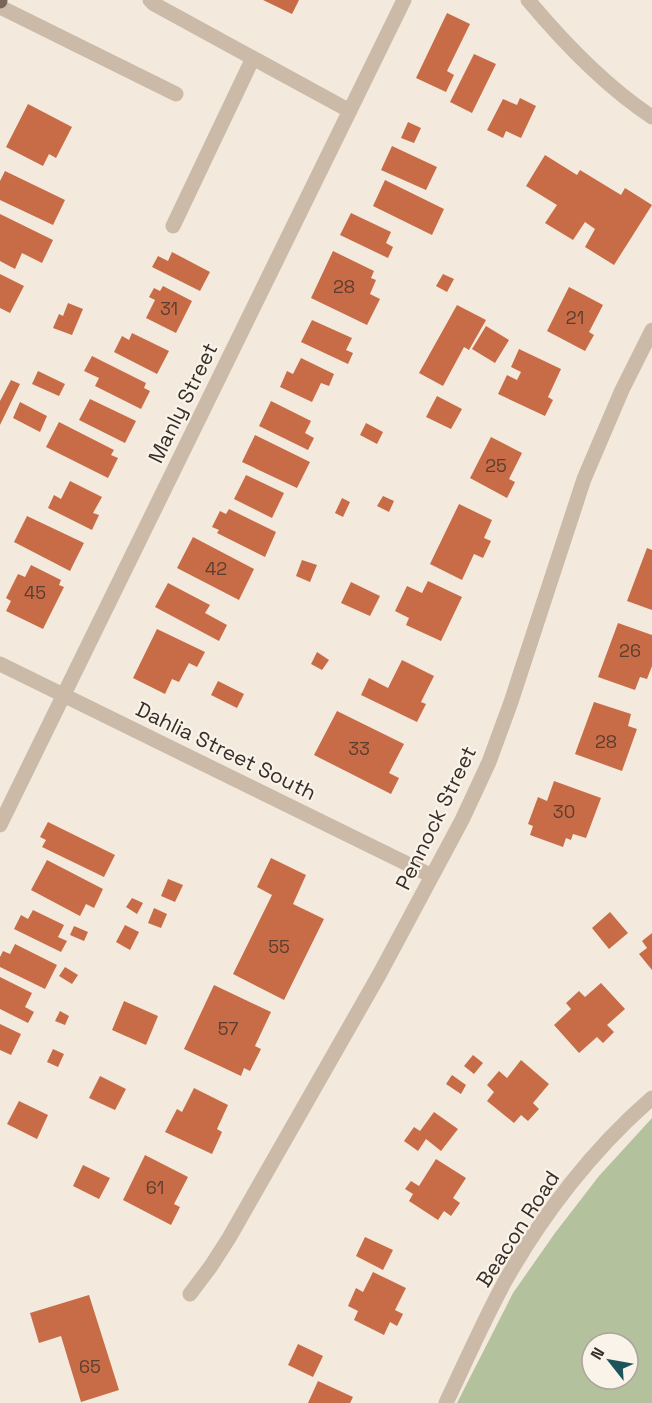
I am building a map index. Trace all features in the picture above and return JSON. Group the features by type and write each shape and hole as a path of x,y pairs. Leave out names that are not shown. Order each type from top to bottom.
{"street":[{"path":"150,0 350,111"},
{"name":"Manly Street","path":"0,825 404,0"},
{"path":"528,0 552,28 602,78 652,117"},
{"path":"0,7 176,94"},
{"path":"173,226 253,58"},
{"name":"Pennock Street","path":"190,1294 212,1266 229,1238 379,975 462,820 489,762 584,479 622,390 652,330"},
{"name":"Dahlia Street South","path":"0,664 432,876"},
{"name":"Beacon Road","path":"446,1403 504,1284 543,1222 587,1164 637,1110 652,1098"}],"green space":[{"path":"652,1118 652,1403 457,1403 513,1293 599,1176"}],"building":[{"path":"263,0 299,0 292,14"},
{"path":"447,13 470,24 447,71 454,75 446,92 416,78"},
{"path":"474,54 496,64 472,113 450,102"},
{"path":"520,98 536,106 521,138 506,131 503,138 487,130 503,99 517,105"},
{"path":"28,104 72,127 56,158 49,154 43,166 6,147"},
{"path":"408,122 421,128 414,143 401,138"},
{"path":"392,146 437,167 426,190 381,170"},
{"path":"545,155 577,175 580,170 621,195 625,188 652,205 614,265 585,247 595,229 585,222 573,240 545,223 557,205 526,186"},
{"path":"5,171 65,200 53,225 0,200 0,181"},
{"path":"385,180 444,209 432,235 373,206"},
{"path":"351,213 391,232 386,243 393,247 388,258 340,235"},
{"path":"0,214 53,240 42,263 22,253 15,269 0,261"},
{"path":"333,251 374,271 371,278 376,280 370,294 380,299 367,325 311,298"},
{"path":"172,252 210,272 200,291 152,267 158,256 168,261"},
{"path":"0,274 24,286 10,313 0,308"},
{"path":"443,274 454,279 447,292 436,286"},
{"path":"163,286 192,301 176,333 146,318 155,300 149,297 154,288 160,291"},
{"path":"569,287 603,305 589,332 594,335 585,351 547,331"},
{"path":"68,303 83,309 72,335 53,328 59,314 63,316"},
{"path":"457,305 486,320 469,350 464,347 443,386 419,373"},
{"path":"312,320 352,338 346,350 353,353 348,364 301,342"},
{"path":"486,326 509,340 495,363 472,349"},
{"path":"132,333 169,351 157,374 114,352 122,336 129,340"},
{"path":"519,349 561,369 548,397 553,400 545,416 498,394 507,375 517,380 521,372 511,367"},
{"path":"92,356 146,383 144,388 150,391 141,409 95,386 99,378 84,371"},
{"path":"301,358 334,374 329,386 321,383 312,402 280,387 287,371 293,374"},
{"path":"38,371 65,384 59,396 32,384"},
{"path":"11,380 20,384 0,425 0,401"},
{"path":"437,396 462,409 451,429 426,417"},
{"path":"90,399 136,421 125,443 79,420"},
{"path":"271,401 311,421 305,433 314,438 308,450 259,426"},
{"path":"20,402 47,416 40,432 13,418"},
{"path":"59,422 114,450 111,455 118,458 108,478 46,447"},
{"path":"366,423 383,432 377,444 360,435"},
{"path":"255,435 310,462 297,488 242,462"},
{"path":"491,437 522,453 509,479 515,482 507,498 470,478"},
{"path":"246,475 284,493 272,518 234,499"},
{"path":"70,481 102,497 93,513 99,515 92,530 48,508 54,495 61,499"},
{"path":"383,496 394,501 389,512 377,506"},
{"path":"342,498 350,502 343,517 335,513"},
{"path":"459,504 492,520 484,538 491,541 483,558 474,554 462,580 430,564"},
{"path":"229,509 276,532 265,557 217,533 219,530 212,527 220,511 226,514"},
{"path":"27,516 84,543 70,571 14,542"},
{"path":"193,537 254,569 239,600 177,568"},
{"path":"647,548 652,550 652,610 627,601"},
{"path":"302,560 317,565 310,582 296,576"},
{"path":"31,565 61,580 59,585 64,587 43,629 6,611 11,601 6,598 18,574 25,577"},
{"path":"428,581 462,597 441,641 406,625 409,618 395,611 407,586 422,593"},
{"path":"351,582 380,596 370,616 341,603"},
{"path":"168,583 210,605 205,613 227,625 219,641 155,607"},
{"path":"618,623 652,635 652,666 647,679 640,677 635,690 598,677"},
{"path":"157,629 205,652 197,667 189,663 179,682 172,679 165,694 133,678"},
{"path":"317,652 329,660 322,670 311,664"},
{"path":"402,660 434,676 421,702 426,704 417,722 361,695 369,678 388,688"},
{"path":"218,681 244,694 237,708 211,695"},
{"path":"594,702 631,714 628,726 637,729 622,771 575,754"},
{"path":"337,711 404,744 389,773 399,778 391,794 314,755"},
{"path":"554,781 601,798 586,838 573,834 571,840 566,838 563,847 530,835 533,826 528,824 538,797 547,801"},
{"path":"48,822 115,855 104,877 42,847 46,840 40,837"},
{"path":"271,858 306,875 293,904 324,919 284,1000 233,974 272,895 257,887"},
{"path":"47,860 103,889 94,908 86,904 80,916 31,890"},
{"path":"168,879 183,885 175,902 161,896"},
{"path":"132,898 143,903 137,914 126,907"},
{"path":"154,908 167,914 161,928 148,923"},
{"path":"33,910 64,925 58,937 67,941 61,952 14,929 21,915 28,919"},
{"path":"610,912 628,933 609,949 592,928"},
{"path":"125,925 139,932 130,950 116,942"},
{"path":"74,926 88,932 84,941 70,935"},
{"path":"652,933 652,970 639,954 647,948 642,941"},
{"path":"15,944 57,965 45,989 0,967 0,957 3,951 10,954"},
{"path":"65,967 78,975 72,984 59,976"},
{"path":"0,977 32,993 25,1007 34,1012 28,1023 0,1009"},
{"path":"601,983 625,1009 607,1025 614,1032 603,1043 597,1037 579,1053 554,1025 571,1009 566,1003 579,991 585,997"},
{"path":"214,985 271,1012 255,1046 261,1049 250,1071 244,1068 241,1076 184,1049"},
{"path":"124,1001 158,1016 146,1045 112,1030"},
{"path":"60,1011 69,1016 65,1025 55,1021"},
{"path":"0,1024 21,1034 11,1055 0,1050"},
{"path":"53,1049 64,1054 58,1067 47,1062"},
{"path":"473,1055 483,1063 474,1074 464,1066"},
{"path":"521,1060 549,1084 533,1103 539,1109 528,1121 521,1115 514,1123 487,1101 494,1092 487,1085 499,1071 507,1078"},
{"path":"452,1075 466,1085 461,1094 446,1084"},
{"path":"100,1076 126,1089 115,1110 89,1098"},
{"path":"194,1088 228,1105 217,1129 222,1132 212,1154 165,1132 177,1109 182,1112"},
{"path":"19,1101 48,1115 37,1139 7,1124"},
{"path":"434,1112 458,1129 441,1151 426,1139 418,1151 404,1141 414,1127 420,1131"},
{"path":"145,1155 188,1177 174,1204 180,1207 171,1225 123,1200"},
{"path":"436,1159 466,1178 453,1198 460,1203 451,1216 444,1211 438,1220 409,1201 413,1194 405,1189 411,1181 419,1186"},
{"path":"83,1165 110,1178 99,1199 73,1186"},
{"path":"365,1237 393,1250 383,1270 356,1256"},
{"path":"373,1272 406,1288 395,1310 403,1314 397,1326 390,1322 384,1335 354,1320 358,1311 348,1306 356,1288 363,1292"},
{"path":"89,1295 119,1390 81,1402 61,1336 39,1343 30,1313"},
{"path":"298,1344 323,1356 313,1377 288,1365"},
{"path":"318,1381 353,1397 350,1403 308,1403"}]}
